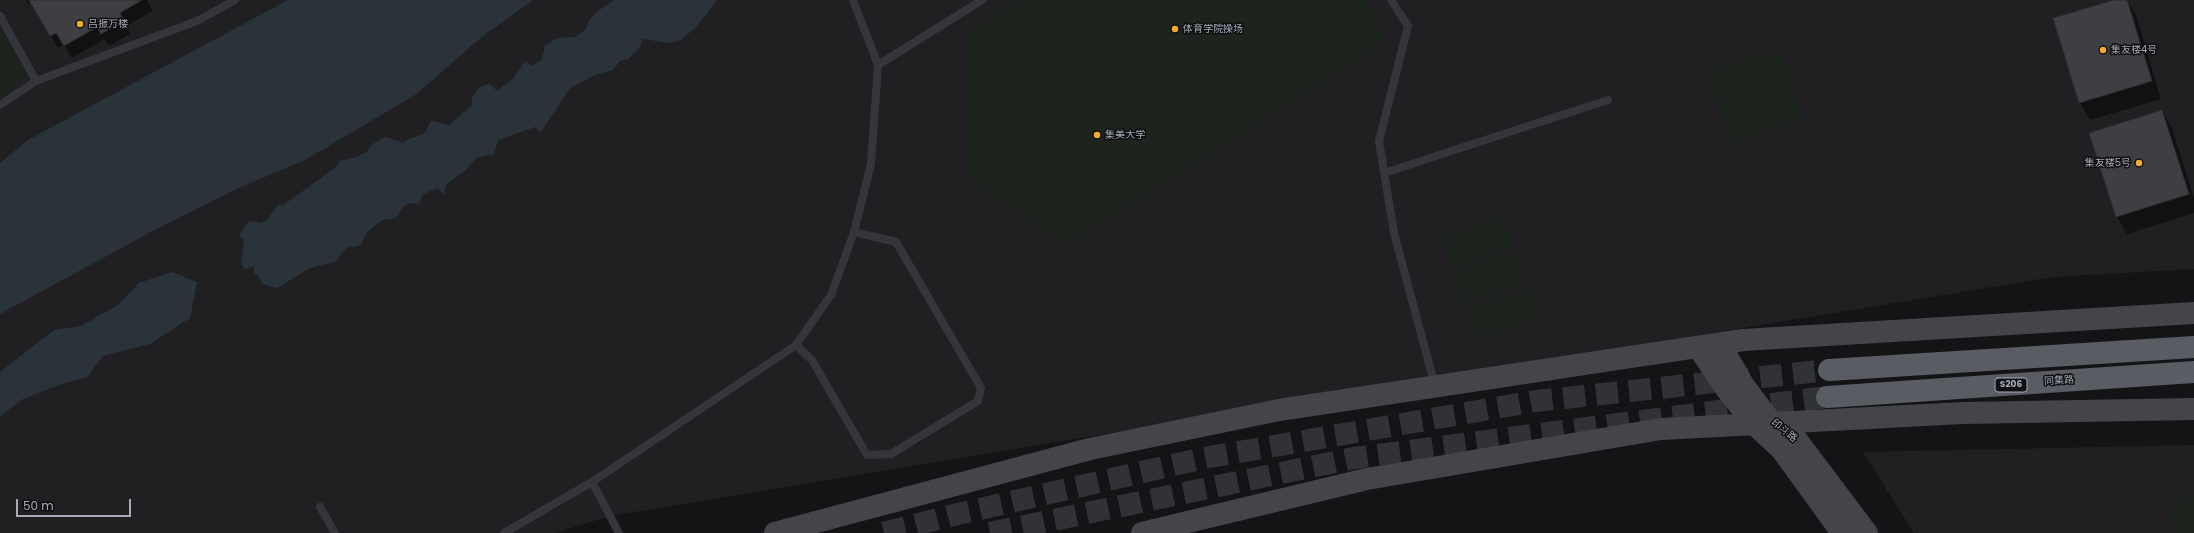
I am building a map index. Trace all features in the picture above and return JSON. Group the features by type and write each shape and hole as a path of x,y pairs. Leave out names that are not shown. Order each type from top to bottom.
{"highway":[{"path":"1829,370 2194,347"},
{"name":"同集路","path":"1827,397 2194,372"}],"main road":[{"path":"775,533 1090,449 1279,410 1743,340 2194,313"},
{"name":"印斗路","path":"1720,344 1763,423 1842,533"},
{"name":"印斗路","path":"1698,347 1727,390 1763,423 1797,440 1867,533"},
{"path":"1142,533 1367,479 1661,429 1963,413 2194,409"}],"lane":[{"path":"0,106 36,81 197,21 235,0"},
{"path":"504,533 592,482 796,345 831,295 854,232 871,164 878,65 853,0"},
{"path":"878,65 982,0"},
{"path":"1391,0 1408,26 1379,141 1394,232 1435,386"},
{"path":"0,16 36,81"},
{"path":"1384,173 1608,100"},
{"path":"796,345 812,360 867,455 891,454 978,401 981,388 896,242 854,232"},
{"path":"592,482 619,533"},
{"path":"320,507 335,533"}],"shaded area":[{"name":"集美大学","path":"0,0 2194,0 2194,269 2052,277 610,516 555,533 0,533"},
{"path":"288,0 533,0 483,36 415,95 305,160 241,187 149,233 0,314 0,163 28,140"},
{"path":"614,0 717,0 697,26 681,40 670,43 643,39 638,50 628,59 620,61 613,70 595,75 570,88 541,132 535,127 498,140 494,154 476,158 466,170 446,184 444,195 438,188 423,194 419,204 410,203 403,207 396,218 382,220 366,233 361,245 346,248 335,262 310,268 277,288 262,284 258,275 254,273 254,266 245,269 241,263 244,240 239,235 246,224 250,221 261,223 267,220 278,205 283,205 303,191 336,167 340,161 356,157 367,152 371,145 386,137 403,143 425,133 431,121 449,125 472,105 472,97 481,86 490,84 497,91 513,79 525,61 533,66 542,59 545,46 557,38 575,37 586,29 589,20 598,11"},
{"path":"1021,0 1365,0 1386,41 1067,244 968,179 966,33"},
{"path":"0,30 26,77 0,95"},
{"path":"1781,49 1803,119 1730,142 1708,72"},
{"path":"1503,217 1514,246 1453,269 1442,238"},
{"path":"1515,251 1526,281 1465,303 1454,273"},
{"path":"172,272 197,282 190,318 150,344 103,356 87,377 61,384 23,399 0,416 0,372 54,330 81,326 118,305 139,283"},
{"path":"1529,287 1540,317 1479,339 1468,309"},
{"path":"2194,445 2194,533 1914,533 1863,452"},
{"path":"2194,495 2194,533 2180,533 2167,511"}],"building":[{"name":"吕振万楼","path":"29,0 142,0 120,13 124,21 101,34 97,27 64,46 56,33 50,36"},
{"name":"集友楼4号","path":"2114,0 2127,0 2152,81 2079,103 2053,18"},
{"name":"集友楼5号","path":"2162,110 2189,194 2116,217 2089,133"}],"tunnel":[{"path":"884,533 949,516 1204,458 1536,401 1829,370"},
{"path":"990,533 1354,458 1827,397"}],"place":[{"name":"吕振万楼","path":"80,24"},
{"name":"体育学院操场","path":"1175,29"},
{"name":"集友楼4号","path":"2103,50"},
{"name":"集美大学","path":"1097,135"},
{"name":"集友楼5号","path":"2139,163"}]}
